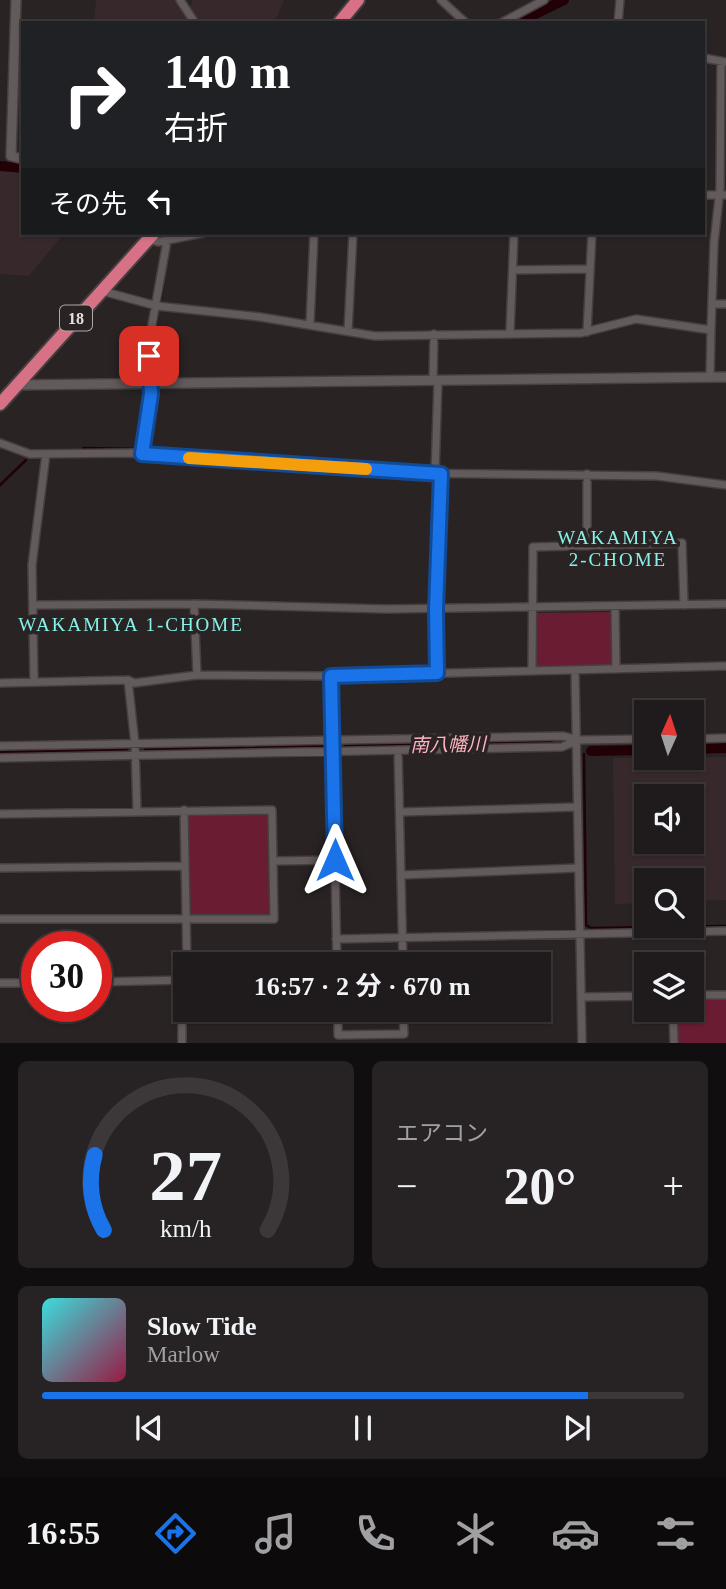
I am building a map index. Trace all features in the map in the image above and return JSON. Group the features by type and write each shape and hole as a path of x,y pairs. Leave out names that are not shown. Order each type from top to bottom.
{"highway":[{"path":"341,21 358,0"},
{"name":"18","path":"0,404 151,236"},
{"path":"0,384 16,385"}],"street":[{"path":"11,156 16,0"},
{"path":"180,0 194,21"},
{"path":"441,0 464,21"},
{"path":"505,21 544,0"},
{"path":"618,21 620,0"},
{"path":"705,58 724,62 722,195 710,377"},
{"path":"0,154 21,158"},
{"path":"151,236 167,241 194,235"},
{"path":"310,324 314,235"},
{"path":"348,331 353,235"},
{"path":"510,332 514,235"},
{"path":"587,332 592,235"},
{"path":"142,454 151,394 148,385 150,336 167,241"},
{"path":"513,270 590,269"},
{"path":"101,291 157,306 310,324 375,336 587,332 636,319 712,330"},
{"path":"713,304 726,304"},
{"path":"434,334 438,474 437,673"},
{"path":"16,385 726,377"},
{"path":"0,443 30,454 142,454 438,474 656,476 726,485"},
{"path":"34,681 32,565 46,454"},
{"path":"587,474 587,546"},
{"path":"532,671 533,547 682,543 684,605"},
{"path":"33,605 194,604 436,609 726,604"},
{"path":"194,604 197,675"},
{"path":"615,606 616,669"},
{"path":"0,683 128,680 134,683 197,675 331,676 726,666"},
{"path":"575,670 582,1043"},
{"path":"331,676 337,952"},
{"path":"128,680 136,755 136,811"},
{"path":"0,746 563,736 578,740 634,739"},
{"path":"704,739 726,738"},
{"path":"0,758 562,747 578,740"},
{"path":"398,750 403,952"},
{"path":"400,812 578,807"},
{"path":"184,810 186,952"},
{"path":"0,814 272,810 274,861 274,919 0,919"},
{"path":"274,861 335,860"},
{"path":"0,868 185,866"},
{"path":"401,875 578,868"},
{"path":"336,939 726,931"},
{"path":"112,982 173,981"},
{"path":"0,983 21,982"},
{"path":"704,995 726,995"},
{"path":"581,997 634,996"},
{"path":"182,1043 183,1022"},
{"path":"338,1022 338,1035 368,1039 404,1034 404,1022"},
{"path":"673,1022 674,1043"}],"shaded area":[{"path":"96,0 178,0 191,21 94,21"},
{"path":"193,0 284,0 275,21 196,21 190,7"},
{"path":"0,169 21,172 21,235 62,235 29,276 0,274"},
{"path":"613,612 613,666 537,666 536,613"},
{"path":"704,757 726,757 726,900 704,901 704,868 634,868 634,903 615,904 613,758 634,758 634,770 704,770"},
{"path":"184,810 272,810 274,919 185,921"},
{"path":"726,998 726,1043 676,1043 676,1022 704,1022 704,999"}],"waterway":[{"path":"521,21 564,0"},
{"path":"0,166 21,168"},
{"path":"161,300 166,262"},
{"path":"152,356 158,311"},
{"path":"83,448 138,449"},
{"path":"0,485 26,460"},
{"name":"南八幡川","path":"349,745 548,743"},
{"name":"南八幡川","path":"149,749 321,745"},
{"name":"南八幡川","path":"704,749 726,748"},
{"name":"南八幡川","path":"0,751 123,749"},
{"name":"南八幡川","path":"591,751 634,750"},
{"path":"584,754 586,925 591,928 726,926"}],"slow traffic":[{"path":"189,458 366,469"}],"district":[{"name":"WAKAMIYA 2-CHOME","path":"618,548"},
{"name":"WAKAMIYA 1-CHOME","path":"131,624"}],"route":[{"path":"149,356 148,385 151,394 142,454 441,474 437,555 437,673 331,676 335,860"}]}
